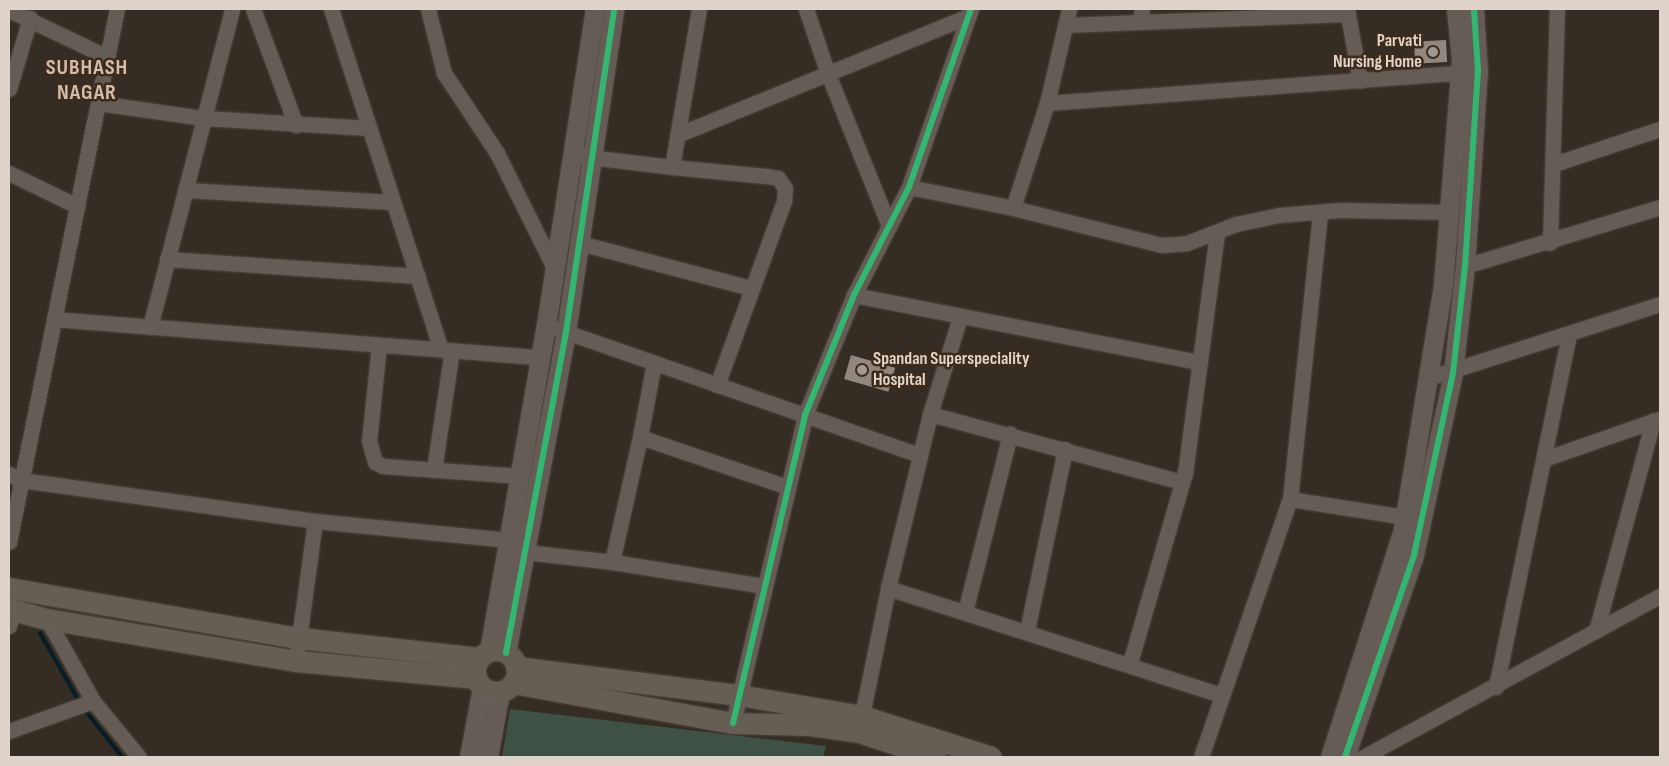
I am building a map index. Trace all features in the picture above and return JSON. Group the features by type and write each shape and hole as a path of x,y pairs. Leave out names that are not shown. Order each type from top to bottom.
{"main road":[{"path":"9,588 495,671 733,723 861,724 935,757"},
{"path":"10,616 47,619 296,661 495,671 739,695 991,757"}],"street":[{"path":"9,542 15,477 54,319 117,9"},
{"path":"150,327 232,9"},
{"path":"253,9 296,125"},
{"path":"331,9 417,276 446,350 434,470"},
{"path":"428,9 444,73 497,153 553,266"},
{"path":"488,757 509,540 546,325 553,266 595,9"},
{"path":"469,757 495,671 526,552 566,332 594,158 614,9"},
{"path":"672,168 699,9"},
{"path":"806,9 828,74 889,226"},
{"path":"1013,208 1047,103 1069,9"},
{"path":"1330,757 1405,517 1443,285 1460,73 1456,9"},
{"path":"1345,757 1414,555 1453,373 1465,266 1478,71 1474,9"},
{"path":"1550,243 1554,164 1557,9"},
{"path":"677,135 828,74 970,12"},
{"path":"733,723 805,415 854,295 909,188 970,12"},
{"path":"1065,25 1141,15 1347,12 1360,81"},
{"path":"9,89 16,13 108,57"},
{"path":"1047,103 1460,73"},
{"path":"98,103 204,118 369,128"},
{"path":"1554,164 1660,129"},
{"path":"572,155 672,168 766,176 778,178 785,188 784,201 750,288 717,385"},
{"path":"9,174 77,206"},
{"path":"909,188 1013,208 1161,245 1187,243 1217,232 1279,215 1340,210 1449,212"},
{"path":"185,190 393,202"},
{"path":"1465,266 1550,243 1660,207"},
{"path":"1201,757 1290,499 1320,212"},
{"path":"1130,663 1182,482 1217,232"},
{"path":"579,243 750,288"},
{"path":"167,259 417,276"},
{"path":"854,295 1200,362"},
{"path":"1428,378 1453,373 1660,304"},
{"path":"861,724 888,588 920,455 930,414 960,317"},
{"path":"54,319 539,357"},
{"path":"546,325 920,455"},
{"path":"1496,687 1569,334"},
{"path":"379,345 370,452 375,462 383,466 520,476"},
{"path":"612,562 640,437 654,363"},
{"path":"930,414 1010,434 1182,482"},
{"path":"1544,459 1656,420"},
{"path":"1596,631 1656,420"},
{"path":"965,612 1010,434"},
{"path":"640,437 788,487"},
{"path":"1026,631 1065,449"},
{"path":"15,477 314,521 509,540"},
{"path":"1290,499 1405,517"},
{"path":"296,661 314,521"},
{"path":"526,552 612,562 764,586"},
{"path":"888,588 1130,663 1222,695"},
{"path":"1363,757 1496,687 1660,596"},
{"path":"47,619 93,702 139,757"},
{"path":"9,731 93,702"}],"green space":[{"path":"510,709 826,746 823,757 502,757"}],"building":[{"path":"1446,40 1447,62 1415,64 1414,42"},
{"path":"851,355 895,368 888,392 844,379"}],"waterway":[{"path":"40,633 79,701"},
{"path":"84,709 122,757"}],"cycle path":[{"path":"506,653 566,332 614,9"},
{"path":"733,723 805,415 854,295 909,187 971,9"},
{"path":"1345,757 1414,555 1453,373 1465,266 1478,71 1474,9"}],"place":[{"name":"Parvati Nursing Home","path":"1433,52"},
{"name":"Spandan Superspeciality Hospital","path":"862,370"}],"district":[{"name":"SUBHASH NAGAR","path":"87,80"}]}
